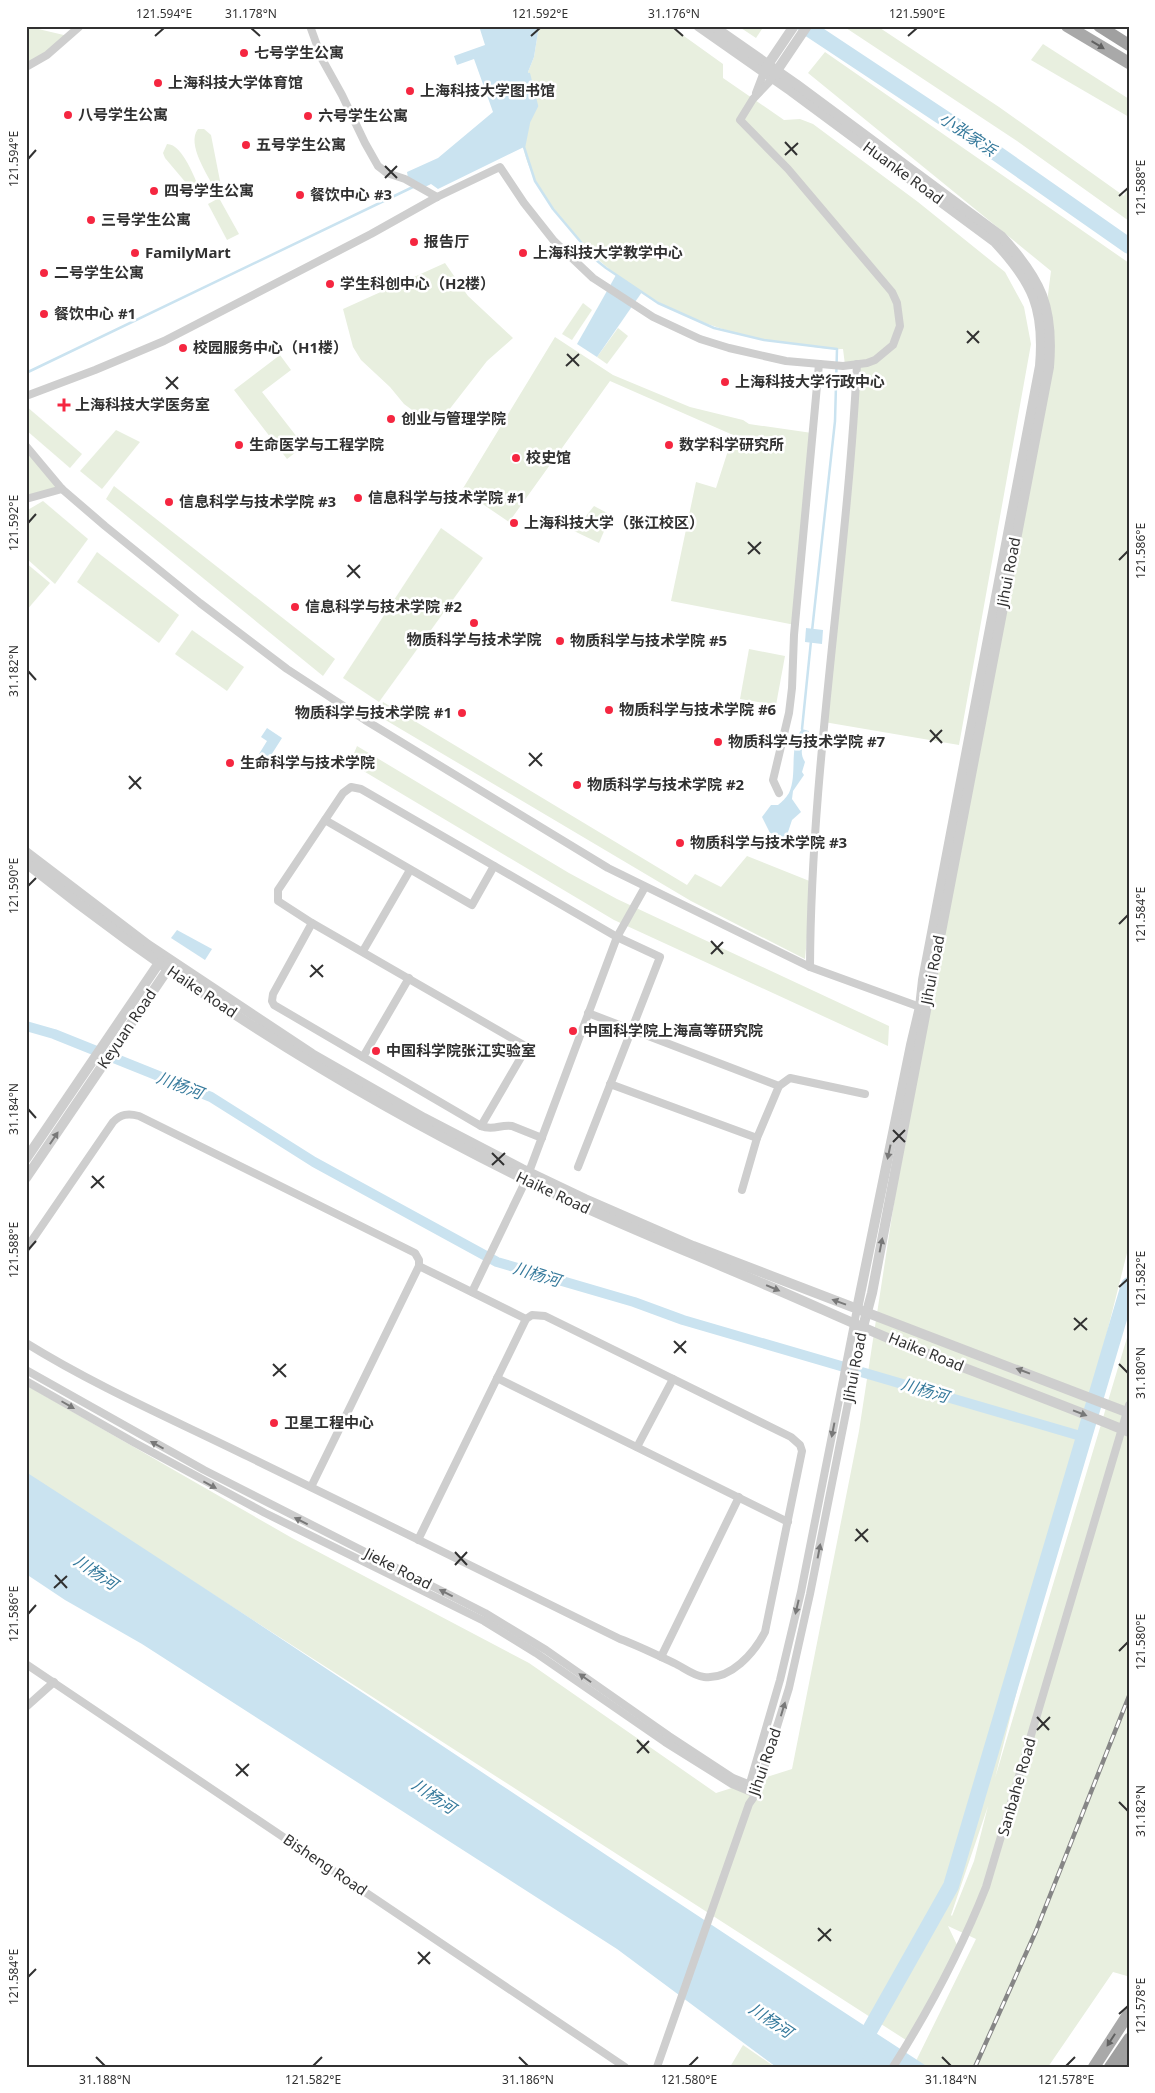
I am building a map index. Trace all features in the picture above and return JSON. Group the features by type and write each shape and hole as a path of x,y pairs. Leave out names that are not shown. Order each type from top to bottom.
{"highway":[{"path":"1099,26 1129,45"},
{"path":"1110,2067 1129,2039"},
{"path":"1122,2067 1129,2057"}],"main road":[{"path":"1067,26 1129,63"},
{"path":"1094,2067 1129,2013"}],"street":[{"path":"310,26 322,58 342,95 364,143 378,166 387,173 405,179 437,197"},
{"name":"Huanke Road","path":"698,26 775,74 995,242 1016,265 1033,292 1040,316 1044,366"},
{"name":"Huanke Road","path":"712,26 766,68"},
{"path":"26,396 95,370 164,340 371,234 437,197 500,167 527,207 554,241 607,288 653,317 700,338 729,348 786,362 842,366 867,363 875,360 893,345 900,326 897,303 892,292 873,267 788,168 740,120 753,99 766,68 794,26"},
{"path":"753,99 775,74 807,26"},
{"path":"26,67 47,55 79,27"},
{"path":"779,793 773,780 789,714 792,688 794,635 819,364"},
{"path":"810,967 812,882 833,626 853,436 857,364"},
{"name":"Jihui Road","path":"750,1804 757,1791 789,1688 812,1585 858,1355 859,1326 911,1045 920,1007 923,980 1044,366"},
{"name":"Jihui Road","path":"862,1310 872,1293 1044,366"},
{"path":"26,446 62,489 200,603 287,669 365,720 608,868 810,967 920,1007"},
{"path":"26,499 62,489"},
{"path":"481,1126 527,1047 312,923 278,901 277,893 343,793 351,787 356,787 616,937 660,957 578,1167"},
{"path":"325,820 472,905 494,866"},
{"name":"Haike Road","path":"26,852 165,963"},
{"name":"Haike Road","path":"26,863 63,892 245,1020 355,1089 428,1130 528,1176 694,1246 1127,1410"},
{"path":"363,951 410,870"},
{"path":"472,1292 528,1176 616,937 645,887"},
{"path":"312,923 273,994 272,1001 278,1008 481,1126 491,1129 507,1125 542,1138"},
{"name":"Keyuan Road","path":"26,1159 107,1039 165,963"},
{"name":"Keyuan Road","path":"26,1178 118,1043 165,963"},
{"path":"363,1057 409,978"},
{"path":"588,1013 779,1086"},
{"path":"742,1190 757,1138 779,1086 790,1078 865,1094"},
{"path":"610,1084 757,1138"},
{"path":"26,1249 113,1122 124,1114 139,1116 409,1249 419,1260 419,1266 311,1487"},
{"name":"Haike Road","path":"528,1176 636,1231 859,1326 1122,1429"},
{"path":"419,1266 526,1319"},
{"path":"26,1343 68,1368 311,1487 418,1540 620,1639 705,1677 728,1671 748,1658 760,1641 768,1622 802,1456 800,1445 791,1437 545,1316 532,1315 526,1319 418,1540"},
{"name":"Jihui Road","path":"750,1804 749,1788 780,1680 799,1601 848,1354 859,1326"},
{"name":"Jieke Road","path":"26,1370 204,1470 485,1613 546,1650 669,1736 749,1788"},
{"path":"497,1378 788,1522"},
{"path":"637,1447 673,1379"},
{"name":"Jieke Road","path":"26,1381 256,1509 484,1621 732,1784 757,1791"},
{"name":"Sanbahe Road","path":"893,2067 909,2042 946,1974 973,1919 986,1887 1127,1410"},
{"path":"661,1657 739,1498"},
{"name":"Bisheng Road","path":"26,1664 625,2067"},
{"path":"26,1707 54,1682"},
{"path":"659,2063 750,1804"}],"green space":[{"path":"26,26 35,26 34,28 68,36 26,66"},
{"path":"539,26 670,26 723,64 723,78 784,120 800,119 813,124 918,202 1005,272 1024,307 1031,344 959,745 824,722 857,364 845,365 843,349 818,348 759,338 724,330 691,318 629,284 601,262 576,237 540,187 530,169 525,152 526,135 537,106 528,72 534,57"},
{"path":"738,26 764,26 756,38"},
{"path":"843,26 877,26 999,107 1124,196 1129,183 1129,221 1017,141"},
{"path":"1043,44 1129,99 1129,117 1031,60"},
{"path":"825,52 1129,263 1129,1245 995,1778 1129,1331 1129,1973 1127,1976 1113,1972 1048,2067 918,2067 914,2065 976,1939 948,1926 959,1949 909,2042 26,1474 26,1385 292,1538 529,1663 716,1793 792,1769 859,1431 916,1059 1018,529 1051,271 808,73","holes":["988,1806 974,1861 952,1916"]},
{"path":"198,129 204,129 211,135 221,186 215,190 196,151 195,135"},
{"path":"167,144 173,146 184,156 202,195 198,197 165,158 163,153"},
{"path":"219,198 239,234 227,240 208,204"},
{"path":"445,263 468,296 513,338 487,361 445,415 433,420 423,418 404,404 390,387 361,360 353,347 343,309"},
{"path":"583,303 592,310 572,340 562,334"},
{"path":"618,328 628,336 607,364 597,357"},
{"path":"555,337 613,375 690,407 743,420 749,424 812,433 795,625 671,601 696,482 716,488 733,435 610,381 509,522 462,490"},
{"path":"280,355 291,370 262,392 304,446 287,459 234,390"},
{"path":"26,406 82,454 70,468 26,430"},
{"path":"116,430 140,442 102,489 80,471"},
{"path":"26,446 62,489 26,499"},
{"path":"114,486 335,659 323,676 106,499"},
{"path":"43,501 88,539 55,584 26,558 26,511"},
{"path":"594,506 611,515 599,543 574,531"},
{"path":"441,528 483,558 379,702 343,678"},
{"path":"97,552 179,615 159,643 77,582"},
{"path":"26,563 50,583 26,611"},
{"path":"192,630 244,667 227,691 175,654"},
{"path":"749,649 785,656 776,705 740,699"},
{"path":"383,702 687,885 695,874 721,887 747,856 812,882 805,959 691,901 377,715"},
{"path":"357,746 569,873 617,899 889,1026 888,1046 614,920 350,763"},
{"path":"743,2045 775,2067 730,2067"}],"water":[{"path":"479,26 539,26 534,57 528,72 537,106 529,122 524,147 438,189 431,184 425,187 408,178 407,172 438,158 493,112 474,59 457,65 454,56 485,45"},
{"path":"616,275 642,292 597,357 577,344"},
{"path":"806,628 823,630 822,644 805,642"},
{"path":"267,728 282,738 268,760 259,754 267,741 261,737"},
{"path":"802,729 809,731 802,750 805,762 802,772 804,775 793,791 792,799 801,812 792,820 786,838 770,833 762,817 771,805 778,805 789,793 793,778 795,744"},
{"path":"177,930 212,949 205,960 171,938"},
{"path":"26,1472 928,2067 776,2067 617,1949 142,1644 65,1600 26,1574"}],"waterway":[{"name":"小张家浜","path":"805,26 989,148 1129,246"},
{"path":"529,74 537,106 529,122 524,147 535,181 553,209 596,260 658,303 714,328 764,340 837,349 835,421 812,631"},
{"path":"26,373 415,186"},
{"path":"802,729 811,641"},
{"name":"川杨河","path":"26,1026 54,1034 211,1097 314,1162 497,1262 634,1302 683,1320 1084,1437"},
{"path":"849,2067 951,1886 1129,1285"}],"railway":[{"path":"975,2067 1036,1931 1129,1696"}],"place":[{"name":"七号学生公寓","path":"244,53"},
{"name":"上海科技大学体育馆","path":"158,83"},
{"name":"上海科技大学图书馆","path":"410,91"},
{"name":"八号学生公寓","path":"68,115"},
{"name":"六号学生公寓","path":"308,116"},
{"name":"五号学生公寓","path":"246,145"},
{"name":"四号学生公寓","path":"154,191"},
{"name":"餐饮中心 #3","path":"300,195"},
{"name":"三号学生公寓","path":"91,220"},
{"name":"报告厅","path":"414,242"},
{"name":"FamilyMart","path":"135,253"},
{"name":"上海科技大学教学中心","path":"523,253"},
{"name":"二号学生公寓","path":"44,273"},
{"name":"学生科创中心（H2楼）","path":"330,284"},
{"name":"餐饮中心 #1","path":"44,314"},
{"name":"校园服务中心（H1楼）","path":"183,348"},
{"name":"上海科技大学行政中心","path":"725,382"},
{"name":"上海科技大学医务室","path":"64,405"},
{"name":"创业与管理学院","path":"391,419"},
{"name":"生命医学与工程学院","path":"239,445"},
{"name":"数学科学研究所","path":"669,445"},
{"name":"校史馆","path":"516,458"},
{"name":"信息科学与技术学院 #1","path":"358,498"},
{"name":"信息科学与技术学院 #3","path":"169,502"},
{"name":"上海科技大学（张江校区）","path":"514,523"},
{"name":"信息科学与技术学院 #2","path":"295,607"},
{"name":"物质科学与技术学院","path":"474,623"},
{"name":"物质科学与技术学院 #5","path":"560,641"},
{"name":"物质科学与技术学院 #6","path":"609,710"},
{"name":"物质科学与技术学院 #1","path":"462,713"},
{"name":"物质科学与技术学院 #7","path":"718,742"},
{"name":"生命科学与技术学院","path":"230,763"},
{"name":"物质科学与技术学院 #2","path":"577,785"},
{"name":"物质科学与技术学院 #3","path":"680,843"},
{"name":"中国科学院上海高等研究院","path":"573,1031"},
{"name":"中国科学院张江实验室","path":"376,1051"},
{"name":"卫星工程中心","path":"274,1423"}]}
